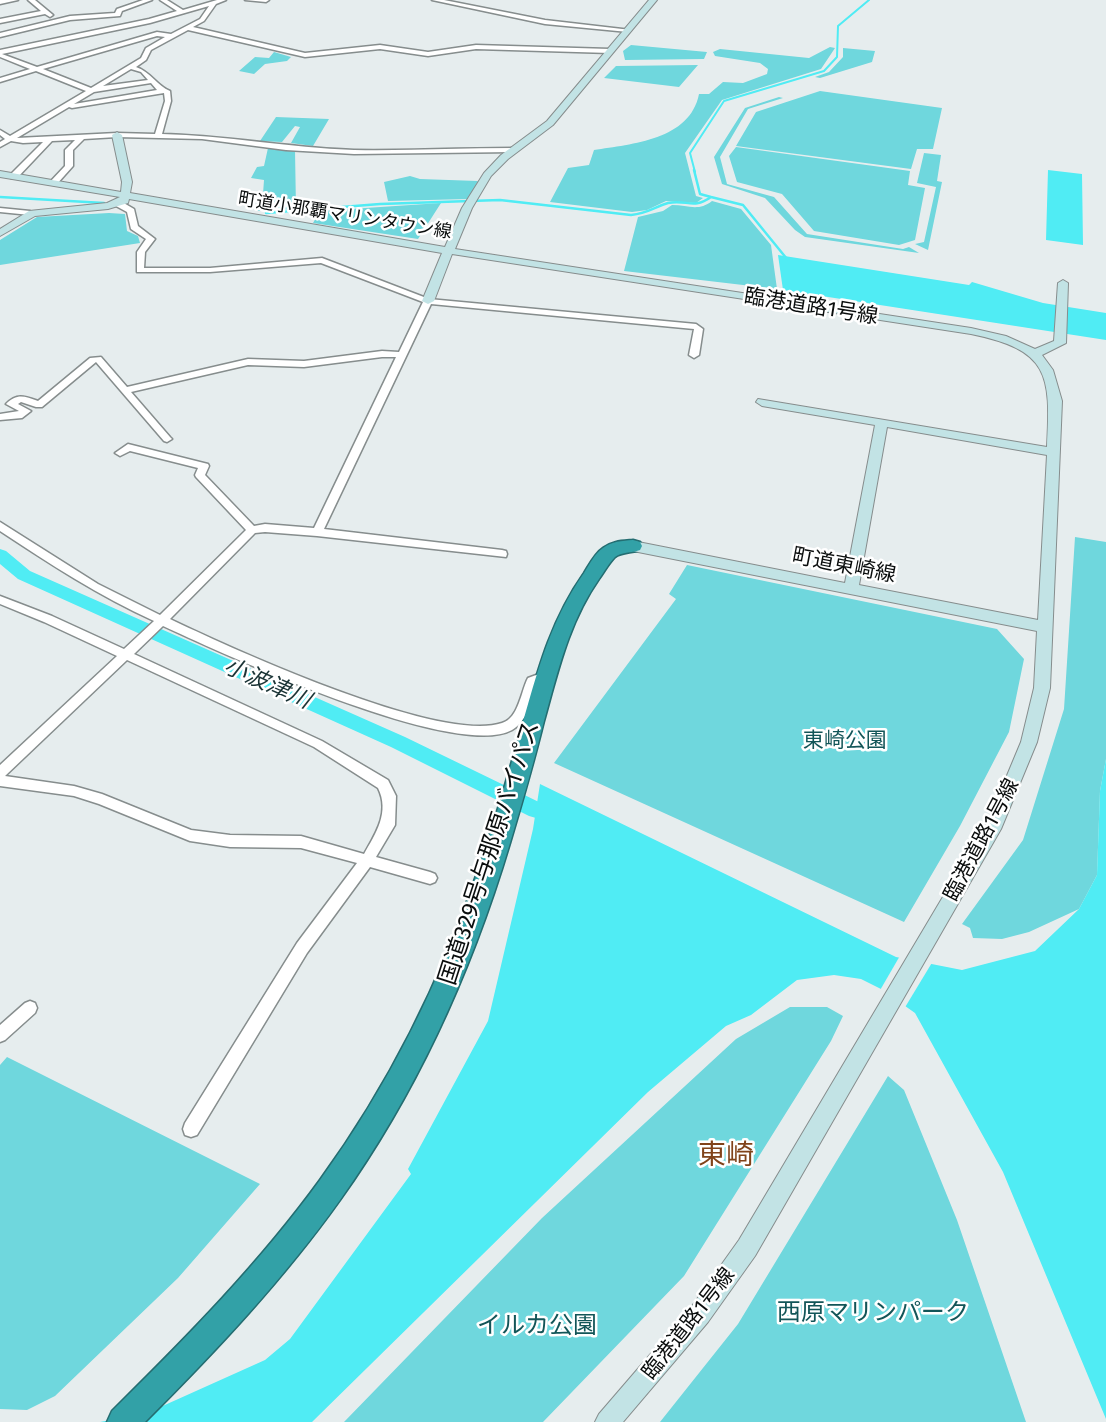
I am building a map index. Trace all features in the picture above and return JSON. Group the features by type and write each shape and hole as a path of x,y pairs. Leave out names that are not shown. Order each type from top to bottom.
{"highway":[{"name":"国道329号与那原バイパス","path":"123,1422 186,1360 298,1235 378,1121 417,1053 446,990 505,822 564,623 589,579 608,553 620,547 633,546"}],"street":[{"path":"0,2 15,0"},
{"path":"31,0 49,14"},
{"path":"0,35 70,18 118,15 119,10 149,0"},
{"path":"163,0 182,12"},
{"path":"0,53 182,12 223,0"},
{"path":"248,0 266,0"},
{"path":"435,0 535,20 628,30"},
{"path":"317,532 428,301 472,201 498,162 542,132 653,0"},
{"path":"0,145 144,59 148,49 202,20 214,3"},
{"path":"0,13 37,5"},
{"path":"0,27 49,14"},
{"path":"0,21 49,14 70,18"},
{"path":"187,28 305,55 380,47 428,54 476,47 610,51"},
{"path":"0,80 158,34 171,36"},
{"path":"0,53 36,70 91,90 154,81"},
{"path":"131,67 143,71 162,91"},
{"path":"62,109 167,91 168,101 158,135"},
{"path":"0,132 10,139 158,135 354,152 514,150"},
{"path":"117,135 127,182 123,200 131,211 134,226 151,239 141,253 141,270 210,270 322,260 428,301 696,327 699,329 694,355"},
{"path":"53,183 69,166 69,150 81,138"},
{"path":"14,176 49,140"},
{"name":"町道小那覇マリンタウン線","path":"0,174 53,183 123,200 685,287"},
{"path":"0,210 30,213 123,200"},
{"path":"0,233 30,213"},
{"path":"1034,354 1060,343 1063,283"},
{"name":"臨港道路1号線","path":"607,1422 667,1354 726,1280 774,1205 867,1040 995,824 1020,769 1037,714 1046,627 1056,401 1054,380 1045,364 1018,345 984,334 685,287"},
{"path":"126,390 248,362 304,364 382,354 402,355"},
{"path":"0,417 19,416 26,411 11,404 20,398 38,405 93,360 98,359 167,439"},
{"path":"762,402 1054,452"},
{"path":"851,589 882,423"},
{"path":"120,453 128,447 204,466 200,475 253,530"},
{"path":"0,526 103,591 160,622 355,703 482,732 508,726 518,717 532,681 547,674"},
{"path":"0,774 253,530 265,528 317,532 502,554"},
{"name":"町道東崎線","path":"633,546 1046,627"},
{"path":"0,600 128,652 318,744 383,784 389,796 388,825 366,862 302,948 191,1129"},
{"path":"0,781 93,796 190,835 230,841 301,842 430,878"},
{"path":"0,1035 30,1007"}],"green space":[{"path":"631,45 707,52 704,59 625,60 623,51"},
{"path":"830,47 835,48 821,69 722,100 685,153 696,196 703,198 696,203 666,201 647,210 632,212 550,202 568,168 589,165 594,150 657,137 684,121 699,94 709,94 723,82 743,83 767,74 768,69 760,63 715,56 713,52 720,49 809,58"},
{"path":"843,48 875,51 872,62 820,78 815,77 829,72 843,57"},
{"path":"274,52 291,57 287,61 265,64 254,74 239,71 255,57 269,58"},
{"path":"698,65 679,87 604,78 616,66"},
{"path":"820,91 942,108 933,149 917,149 911,169 736,146 756,112"},
{"path":"783,98 748,109 720,157 727,184 774,197 807,234 903,249 909,247 919,253 805,237 765,198 722,184 714,157 745,108"},
{"path":"276,117 329,119 313,146 291,143 300,127 295,126 282,142 260,141"},
{"path":"736,147 910,171 908,185 925,188 915,240 899,245 814,231 782,194 737,182 729,156"},
{"path":"268,148 295,150 296,209 256,211 262,208 264,180 251,178 257,167 264,166"},
{"path":"924,153 941,155 937,181 942,182 928,250 915,244 924,242 936,187 917,183"},
{"path":"410,176 420,179 478,181 468,199 388,201 384,182"},
{"path":"712,201 741,209 771,245 777,289 624,271 638,217 663,211 672,205 697,207"},
{"path":"441,203 418,239 313,223 320,211"},
{"path":"125,214 127,231 138,236 140,243 0,265 0,240 37,217"},
{"path":"1075,537 1106,542 1106,759 1100,791 1097,875 1079,909 1029,932 1002,939 973,938 970,928 962,924 1023,840 1064,709"},
{"name":"東崎公園","path":"687,565 997,629 1024,659 1009,732 960,826 904,922 554,763 676,599 669,594"},
{"name":"イルカ公園","path":"790,1007 827,1007 843,1016 831,1041 684,1276 543,1422 344,1422 542,1218 736,1039"},
{"path":"7,1057 260,1184 178,1278 55,1396 27,1410 0,1409 0,1065"},
{"name":"西原マリンパーク","path":"888,1076 904,1090 957,1220 1026,1422 660,1422 738,1324"}],"shaded area":[{"path":"1048,170 1082,174 1083,245 1046,240"},
{"path":"778,255 969,285 972,282 1043,303 1106,313 1106,340 783,290"},
{"path":"1106,759 1106,1419 1003,1172 915,1013 881,989 861,979 834,975 797,980 751,1015 726,1026 648,1092 312,1422 100,1422 147,1413 265,1360 290,1339 411,1174 408,1169 488,1021 533,829 540,784 896,957 962,970 1035,951 1079,909 1097,875 1100,791"}],"pier":[{"path":"901,954 933,961 904,1009 879,992"}],"waterway":[{"path":"695,172 690,153 724,101 824,71 837,57 838,26 869,0"},
{"path":"694,170 700,194 711,197"},
{"path":"0,197 104,203"},
{"path":"266,213 380,204 500,200 631,215 668,203 694,204 711,197"},
{"path":"711,197 743,205 787,259"},
{"name":"小波津川","path":"0,555 24,575 398,742 536,810"}],"district":[{"name":"東崎","path":"726,1156"}]}
